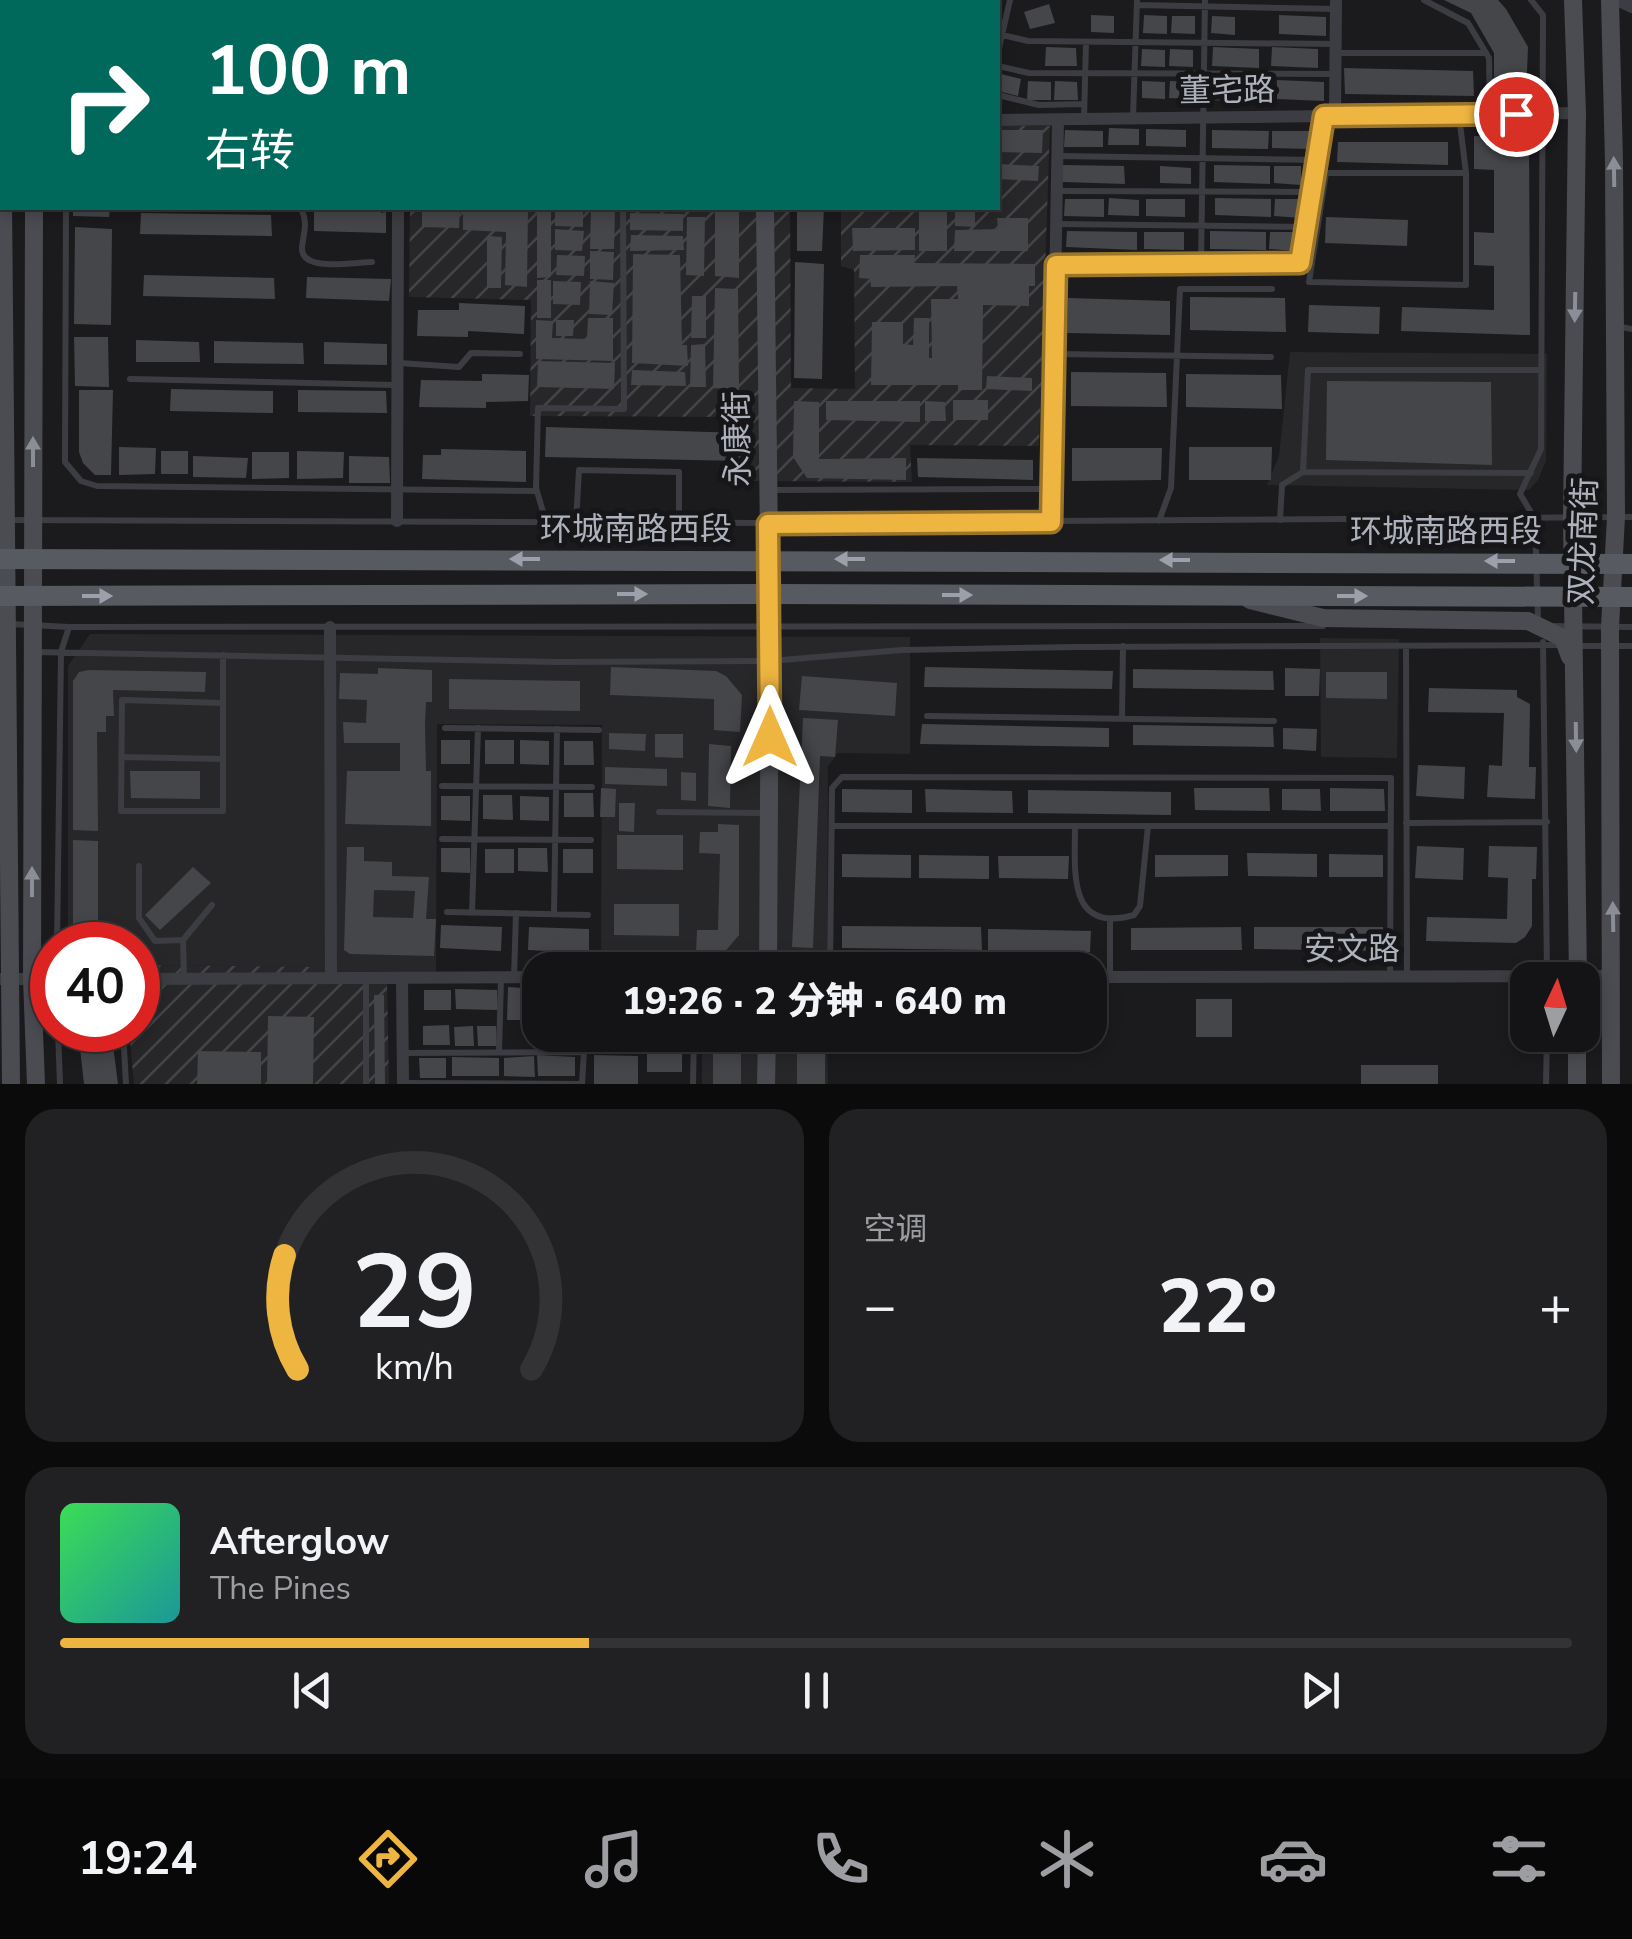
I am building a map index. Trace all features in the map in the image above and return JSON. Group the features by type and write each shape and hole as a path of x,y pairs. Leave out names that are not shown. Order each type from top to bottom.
{"main road":[{"name":"双龙南街","path":"1573,0 1577,113 1572,639 1578,962"},
{"name":"双龙南街","path":"1611,1084 1610,626 1621,598 1627,513 1616,482 1624,327 1613,0"},
{"path":"1,210 4,979 10,1084"},
{"path":"32,922 34,210"},
{"name":"永康街","path":"765,210 770,559 768,952"},
{"name":"环城南路西段","path":"2,559 1622,564"},
{"name":"环城南路西段","path":"2,596 1621,598"},
{"path":"1235,596 1323,618 1528,620 1572,639"},
{"path":"35,1052 36,1084"},
{"path":"766,1084 767,1052"},
{"path":"1577,1084 1578,1052"}],"street":[{"path":"1613,0 1632,7"},
{"path":"1056,265 1300,263 1336,74 1336,4"},
{"name":"董宅路","path":"1000,120 1577,113"},
{"path":"1051,522 1058,120"},
{"path":"397,522 398,210"},
{"path":"330,626 331,978"},
{"name":"安文路","path":"1110,976 1510,978"},
{"name":"安文路","path":"1600,977 1613,976"},
{"path":"160,978 522,977"},
{"path":"402,978 403,1083"},
{"path":"4,979 30,979"}],"lane":[{"path":"1424,0 1468,24 1486,53 1490,114"},
{"path":"1530,0 1543,15 1541,450 1520,494 1535,519 1538,626 1544,645 1546,962"},
{"path":"1007,1 1000,34 1028,41 1486,53"},
{"path":"1133,118 1137,3 1336,4"},
{"path":"1201,264 1204,3"},
{"path":"1084,120 1086,42"},
{"path":"1000,66 1028,73 1336,74"},
{"path":"1000,96 1039,105 1084,104"},
{"path":"1459,114 1466,173 1466,285 1309,282 1326,173 1466,173"},
{"path":"1058,156 1317,160"},
{"path":"1057,191 1312,192"},
{"path":"66,210 65,462 81,481 97,486 537,491"},
{"path":"302,210 306,218 302,250 306,259 318,266 372,262"},
{"path":"546,522 537,491 538,408 624,409 623,210"},
{"path":"1056,224 1306,227"},
{"path":"1159,521 1171,488 1180,289 1272,289"},
{"path":"398,363 460,367 471,353 520,354"},
{"path":"1054,354 1271,356"},
{"path":"1303,472 1308,370 1540,370"},
{"path":"130,380 398,385"},
{"path":"576,522 579,470 679,472 679,523"},
{"path":"1280,520 1282,485 1303,472 1532,474"},
{"path":"768,490 1051,489"},
{"path":"2,520 768,524 1572,519 1627,513"},
{"path":"3,623 69,627 1538,626"},
{"path":"33,652 557,662 770,660 902,650 1544,645 1610,626 1632,627"},
{"path":"57,922 61,652 69,627"},
{"path":"1572,639 1632,646"},
{"path":"1122,719 1124,646"},
{"path":"1406,646 1406,977"},
{"path":"223,655 223,703 223,811 121,811 122,700 223,703"},
{"path":"927,716 1274,721"},
{"path":"445,728 599,730"},
{"path":"472,912 478,728"},
{"path":"554,914 556,729"},
{"path":"122,758 223,758"},
{"path":"830,952 832,788 842,777 1391,778 1390,977"},
{"path":"442,786 592,787"},
{"path":"658,812 770,813"},
{"path":"1406,823 1546,822"},
{"path":"832,826 1391,826"},
{"path":"1075,826 1075,881 1080,896 1097,917 1110,921 1134,915 1140,906 1148,826"},
{"path":"442,839 591,840"},
{"path":"139,866 139,918 155,941 183,940"},
{"path":"184,978 183,940 212,905"},
{"path":"447,912 588,915"},
{"path":"499,1052 516,913"},
{"path":"1110,921 1110,976"},
{"path":"366,978 366,1084"},
{"path":"59,1052 60,1084"},
{"path":"124,1052 126,1084"},
{"path":"402,1053 522,1052"},
{"path":"403,1083 582,1084 584,1052"},
{"path":"693,1084 694,1052"},
{"path":"1546,1052 1546,1084"}],"shaded area":[{"path":"1000,126 1050,126 1039,446 910,445 912,482 746,481 747,417 530,416 531,300 409,297 410,210 790,210 791,388 855,389 854,270 841,266 841,210 1000,210"},
{"path":"1290,352 1547,354 1546,461 1538,480 1529,490 1267,485 1279,456"},
{"path":"90,634 910,637 910,754 838,753 828,766 827,952 601,952 602,725 437,724 436,983 387,983 321,967 160,965 160,922 68,922 68,666"},
{"path":"1320,638 1399,639 1397,758 1321,757"},
{"path":"160,965 321,967 387,983 389,1084 134,1084 131,1052 160,1052"},
{"path":"702,1052 827,1052 828,1084 702,1084"}],"building":[{"path":"1444,0 1498,0 1506,9 1528,47 1526,98 1494,96 1494,53 1471,13"},
{"path":"1049,4 1055,23 1030,29 1024,12"},
{"path":"1091,15 1114,16 1114,33 1091,32"},
{"path":"1144,15 1167,16 1167,34 1143,33"},
{"path":"1279,15 1326,17 1326,36 1279,34"},
{"path":"1172,16 1195,16 1195,34 1171,33"},
{"path":"1212,16 1235,17 1235,35 1211,33"},
{"path":"1046,47 1076,48 1077,66 1045,66"},
{"path":"1213,47 1259,49 1259,68 1212,66"},
{"path":"1272,47 1318,49 1318,68 1271,66"},
{"path":"1142,49 1165,50 1165,67 1141,66"},
{"path":"1170,49 1193,50 1193,67 1169,66"},
{"path":"1344,68 1473,71 1474,96 1345,94"},
{"path":"1001,74 1021,79 1018,96 1000,92"},
{"path":"1277,80 1324,82 1324,101 1277,99"},
{"path":"1028,81 1051,82 1051,100 1027,100"},
{"path":"1055,81 1077,82 1078,100 1054,100"},
{"path":"1142,81 1165,82 1165,99 1142,98"},
{"path":"1170,81 1193,82 1193,99 1169,98"},
{"path":"1207,83 1267,84 1267,102 1207,100"},
{"path":"1109,128 1139,129 1139,145 1108,145"},
{"path":"1146,129 1186,130 1186,147 1146,146"},
{"path":"1000,130 1043,130 1042,153 1000,152"},
{"path":"1065,130 1103,131 1103,147 1064,147"},
{"path":"1212,130 1269,131 1268,149 1212,148"},
{"path":"1272,131 1312,131 1311,149 1272,148"},
{"path":"1474,136 1529,137 1530,335 1401,331 1402,307 1494,310 1494,266 1474,265 1474,232 1494,233 1494,170 1474,169"},
{"path":"1338,142 1448,142 1448,165 1337,162"},
{"path":"1000,164 1039,166 1038,181 1000,179"},
{"path":"1063,165 1124,166 1125,184 1063,182"},
{"path":"1214,165 1270,166 1270,184 1214,182"},
{"path":"1160,166 1191,168 1191,184 1160,183"},
{"path":"1274,166 1301,166 1301,185 1274,183"},
{"path":"1109,198 1139,200 1139,216 1108,215"},
{"path":"1215,198 1271,199 1271,217 1215,215"},
{"path":"1065,199 1104,199 1104,217 1064,216"},
{"path":"1146,199 1185,199 1185,217 1146,216"},
{"path":"1275,199 1302,199 1302,218 1274,216"},
{"path":"73,210 110,210 109,217 73,216"},
{"path":"422,210 460,210 459,228 422,227"},
{"path":"463,210 528,210 527,287 505,285 506,232 463,230"},
{"path":"537,210 551,210 551,277 537,278"},
{"path":"555,210 583,210 583,227 555,226"},
{"path":"591,210 615,210 614,249 590,249"},
{"path":"715,210 739,210 739,278 715,276"},
{"path":"797,210 824,210 822,251 797,251"},
{"path":"919,210 947,210 947,251 919,251"},
{"path":"955,210 975,210 975,227 955,226"},
{"path":"314,211 386,212 386,233 314,231"},
{"path":"141,213 271,215 272,236 140,234"},
{"path":"630,213 683,214 683,231 630,230"},
{"path":"687,217 705,217 704,276 686,275"},
{"path":"1326,217 1408,220 1407,246 1325,243"},
{"path":"997,218 1028,218 1028,251 954,251 955,230 998,229"},
{"path":"75,227 112,229 111,325 74,324"},
{"path":"852,228 915,228 915,250 853,251"},
{"path":"555,229 584,231 582,251 555,250"},
{"path":"1067,231 1137,232 1137,250 1066,247"},
{"path":"1210,231 1266,232 1266,250 1210,249"},
{"path":"1144,232 1184,232 1184,250 1144,249"},
{"path":"1270,232 1297,232 1297,251 1269,249"},
{"path":"631,235 683,236 684,250 630,251"},
{"path":"487,236 502,237 501,288 487,288"},
{"path":"590,251 614,252 613,280 590,279"},
{"path":"633,254 680,255 682,345 687,345 688,366 632,363"},
{"path":"557,255 585,256 584,276 556,275"},
{"path":"860,255 915,255 914,263 1035,264 1035,286 1029,286 1029,306 983,305 982,390 958,390 958,385 871,385 872,322 903,322 903,344 913,345 914,318 929,318 932,358 931,299 958,299 957,286 871,287 870,279 859,278"},
{"path":"795,262 824,264 822,379 794,378"},
{"path":"144,275 274,278 275,299 143,296"},
{"path":"307,277 391,279 389,301 306,298"},
{"path":"537,280 551,280 551,318 537,318"},
{"path":"553,281 581,282 580,305 553,304"},
{"path":"590,281 614,283 612,315 589,314"},
{"path":"715,288 738,289 739,390 713,388"},
{"path":"692,296 706,296 706,338 691,338"},
{"path":"1190,297 1285,298 1286,332 1190,330"},
{"path":"1068,298 1170,301 1170,335 1067,333"},
{"path":"459,303 525,306 524,334 468,331 468,337 417,336 418,310 459,310"},
{"path":"1309,305 1380,307 1379,334 1308,332"},
{"path":"588,318 613,318 613,361 536,359 536,320 553,321 552,338 587,339"},
{"path":"556,320 574,320 573,336 556,336"},
{"path":"74,337 108,337 109,387 75,386"},
{"path":"136,340 199,342 200,362 136,362"},
{"path":"214,341 303,343 304,364 214,363"},
{"path":"324,342 387,344 387,365 324,364"},
{"path":"705,344 706,387 690,387 691,345"},
{"path":"538,361 615,363 614,389 537,387"},
{"path":"632,370 685,372 686,386 631,385"},
{"path":"1071,372 1166,373 1167,407 1071,406"},
{"path":"482,374 529,375 528,401 486,402 486,408 419,407 421,380 482,381"},
{"path":"1186,374 1281,375 1282,409 1186,407"},
{"path":"987,376 1032,378 1032,391 986,389"},
{"path":"1327,381 1491,382 1492,465 1326,460"},
{"path":"171,389 273,391 273,413 170,411"},
{"path":"79,390 113,390 111,475 95,475 83,463 79,452"},
{"path":"298,390 386,391 387,413 298,412"},
{"path":"953,400 988,400 988,420 953,420"},
{"path":"794,401 819,402 819,459 906,458 906,480 807,478 793,457"},
{"path":"826,401 920,401 920,422 826,420"},
{"path":"925,401 945,402 946,421 925,421"},
{"path":"546,427 742,433 742,461 545,457"},
{"path":"119,447 156,448 155,474 119,475"},
{"path":"1189,447 1272,447 1271,480 1189,480"},
{"path":"1072,448 1162,448 1161,480 1072,481"},
{"path":"441,449 526,451 526,482 422,479 423,455 441,455"},
{"path":"161,451 188,451 188,474 161,474"},
{"path":"297,451 344,452 343,478 297,479"},
{"path":"252,452 289,452 289,478 252,479"},
{"path":"193,456 248,458 246,478 193,477"},
{"path":"349,456 389,457 390,483 349,483"},
{"path":"917,458 1033,460 1033,480 918,477"},
{"path":"611,667 716,671 726,676 742,695 740,732 714,730 714,699 610,695"},
{"path":"925,667 1113,671 1112,689 924,687"},
{"path":"378,668 432,670 432,702 426,702 425,724 426,771 431,771 431,826 345,824 347,771 400,771 400,743 344,743 343,722 366,723 367,700 339,699 340,673 378,674"},
{"path":"1285,668 1320,669 1319,696 1285,696"},
{"path":"1133,669 1273,671 1274,690 1133,688"},
{"path":"79,672 206,672 205,692 113,690 114,716 106,716 106,732 97,732 98,831 73,830 73,681"},
{"path":"1326,672 1387,672 1387,699 1326,698"},
{"path":"802,676 897,683 895,716 799,710"},
{"path":"449,679 580,681 580,711 449,709"},
{"path":"1429,688 1517,690 1517,697 1530,704 1529,767 1536,767 1535,799 1487,797 1489,765 1502,766 1504,713 1428,712"},
{"path":"803,718 838,720 835,757 820,756 813,948 792,947"},
{"path":"922,724 1109,728 1109,747 920,744"},
{"path":"1133,725 1273,727 1274,747 1133,745"},
{"path":"1283,728 1317,729 1316,751 1283,749"},
{"path":"609,733 646,734 645,751 609,749"},
{"path":"655,734 683,734 683,758 655,757"},
{"path":"441,740 470,740 470,764 441,764"},
{"path":"485,740 514,740 514,764 485,764"},
{"path":"520,740 549,741 549,765 520,764"},
{"path":"564,741 593,741 594,765 564,765"},
{"path":"709,744 731,746 730,808 708,806"},
{"path":"1418,765 1465,767 1464,799 1416,796"},
{"path":"605,767 667,769 667,786 605,784"},
{"path":"130,771 200,771 200,799 131,798"},
{"path":"681,772 696,773 696,801 681,800"},
{"path":"601,788 616,789 615,817 600,817"},
{"path":"1194,788 1269,788 1270,811 1195,810"},
{"path":"1330,788 1384,789 1385,811 1330,811"},
{"path":"842,789 912,790 912,813 842,812"},
{"path":"925,789 1012,791 1013,813 926,812"},
{"path":"1282,789 1320,789 1321,811 1282,810"},
{"path":"1028,790 1171,792 1171,815 1028,813"},
{"path":"564,793 593,793 594,817 564,817"},
{"path":"483,795 512,795 513,820 483,819"},
{"path":"441,796 470,796 470,821 441,820"},
{"path":"520,796 549,797 549,821 520,820"},
{"path":"619,803 635,803 634,832 619,831"},
{"path":"718,824 739,825 739,935 725,952 696,952 697,930 718,930 720,854 699,853 700,832 718,832"},
{"path":"617,835 683,835 683,870 617,869"},
{"path":"73,840 98,841 98,922 73,922"},
{"path":"1417,846 1464,848 1463,880 1415,878"},
{"path":"1489,846 1537,847 1532,926 1525,937 1516,943 1426,941 1427,917 1507,919 1508,878 1488,877"},
{"path":"347,847 364,847 364,861 392,862 392,876 429,877 426,919 436,919 434,956 350,954 344,950","holes":["374,890 415,891 413,918 373,917"]},
{"path":"441,848 470,848 470,873 441,872"},
{"path":"518,848 547,848 548,872 518,871"},
{"path":"485,849 514,849 514,873 485,873"},
{"path":"563,849 593,849 593,873 563,873"},
{"path":"1247,853 1317,854 1317,877 1248,876"},
{"path":"842,854 911,855 911,878 842,877"},
{"path":"1329,854 1383,855 1383,877 1329,877"},
{"path":"919,855 989,856 989,879 919,878"},
{"path":"1155,855 1228,855 1228,876 1155,877"},
{"path":"998,856 1069,856 1068,879 999,878"},
{"path":"193,867 211,883 160,930 160,922 152,922 145,915"},
{"path":"614,904 679,904 679,936 614,935"},
{"path":"441,925 502,927 501,951 440,948"},
{"path":"842,926 981,927 982,950 842,948"},
{"path":"529,927 589,929 589,952 528,950"},
{"path":"1241,927 1242,950 1131,950 1131,928"},
{"path":"1254,927 1383,927 1383,951 1254,949"},
{"path":"988,929 1091,931 1090,952 988,951"},
{"path":"508,987 522,988 522,1020 507,1020"},
{"path":"455,989 497,990 498,1010 456,1009"},
{"path":"424,990 451,990 451,1010 424,1010"},
{"path":"374,995 384,995 385,1084 375,1084"},
{"path":"1196,999 1232,999 1232,1037 1196,1037"},
{"path":"268,1016 314,1017 313,1084 267,1084"},
{"path":"449,1025 450,1045 423,1045 423,1026"},
{"path":"473,1026 474,1046 455,1046 454,1027"},
{"path":"477,1026 496,1026 497,1046 478,1046"},
{"path":"198,1051 261,1052 261,1084 197,1084"},
{"path":"80,1052 114,1052 118,1084 84,1084"},
{"path":"647,1052 682,1053 682,1072 647,1072"},
{"path":"713,1052 741,1052 741,1084 713,1084"},
{"path":"797,1052 825,1052 825,1084 797,1084"},
{"path":"537,1055 575,1057 575,1076 538,1076"},
{"path":"594,1055 638,1056 638,1084 594,1084"},
{"path":"534,1056 535,1077 504,1076 504,1058"},
{"path":"452,1057 499,1058 499,1076 452,1076"},
{"path":"419,1058 446,1058 446,1078 420,1078"},
{"path":"1361,1065 1438,1065 1438,1084 1361,1084"}],"route":[{"path":"770,737 768,524 1051,522 1056,265 1300,263 1324,116 1516,114"}]}
